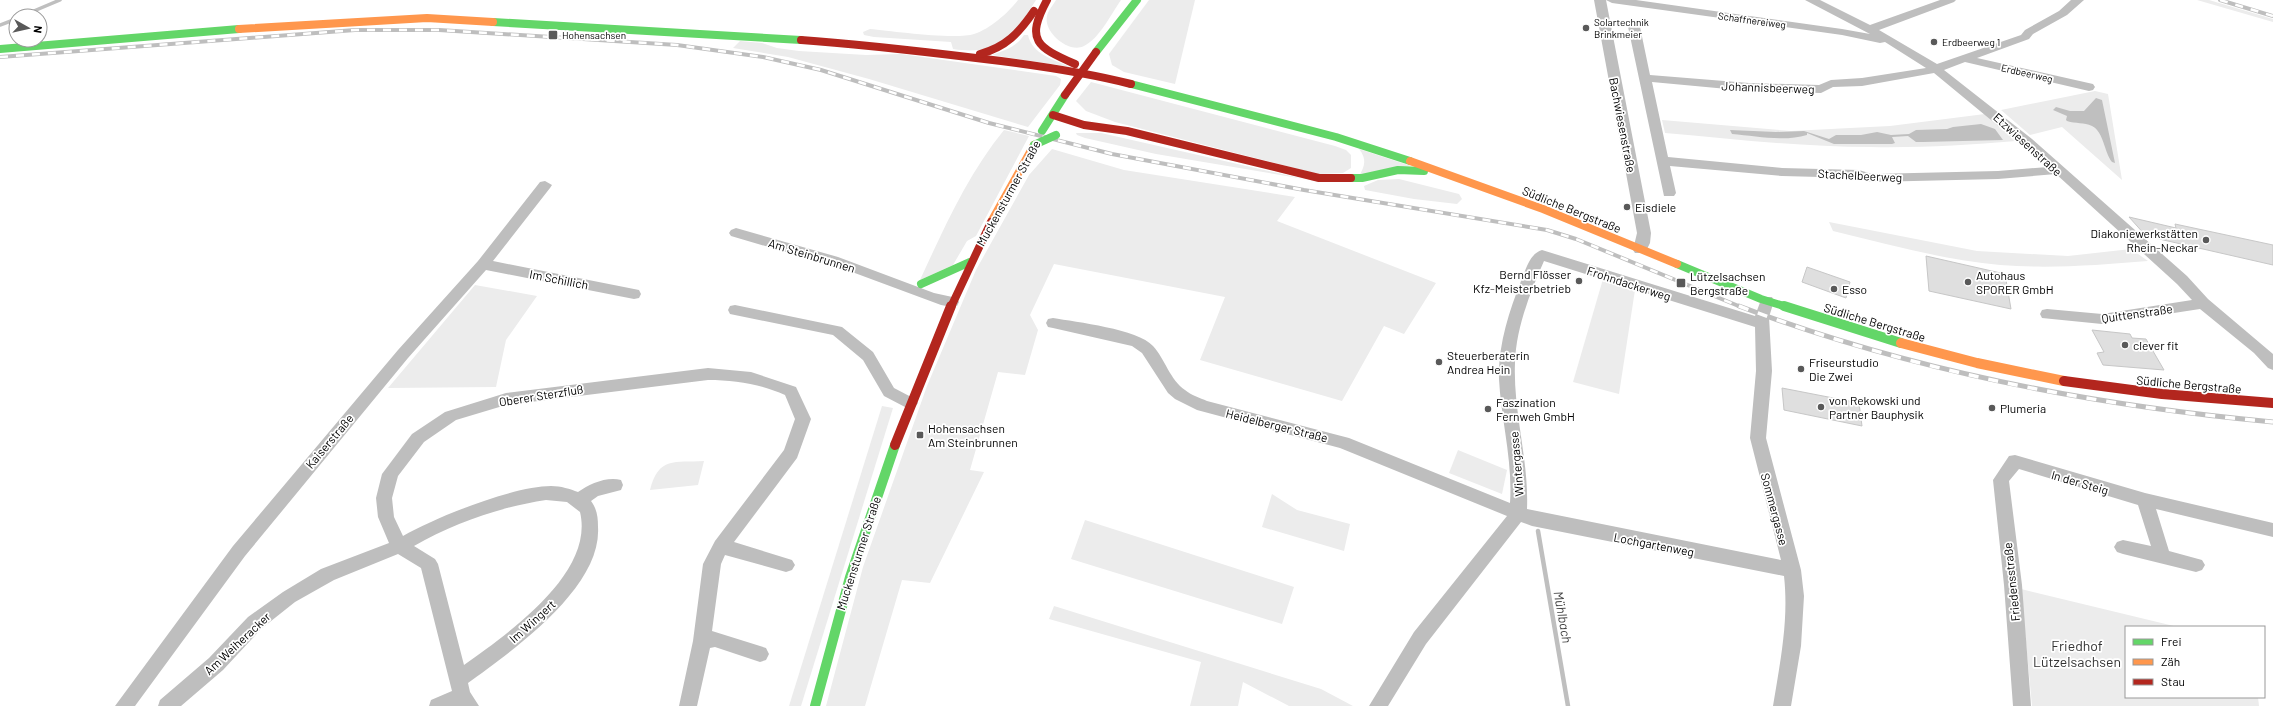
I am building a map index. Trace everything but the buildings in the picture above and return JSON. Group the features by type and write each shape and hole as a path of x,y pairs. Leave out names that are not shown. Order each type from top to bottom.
{"main road":[{"path":"971,56 993,52 1008,46 1020,32 1041,0"},
{"path":"1047,0 1034,22 1034,34 1036,41 1055,56 1098,75"},
{"name":"Muckensturmer Straße","path":"815,706 835,625 869,515 910,403 970,262 1034,144 1065,95 1136,0"},
{"path":"0,49 300,24 427,18 750,35 880,46 971,56 1098,75 1336,136 1447,173"},
{"path":"1055,111 1084,125 1127,131 1296,173 1340,179 1362,178 1406,170 1447,173"},
{"path":"1055,111 1072,111"},
{"path":"1086,115 1127,131"},
{"path":"1034,144 1084,125"},
{"path":"1336,136 1354,154"},
{"path":"1340,179 1355,168"},
{"name":"Südliche Bergstraße","path":"1447,173 1640,250 1763,309 2030,375 2138,391 2268,404"},
{"path":"921,284 970,262"}],"street":[{"name":"Bachwiesenstraße","path":"1600,0 1644,233 1643,243 1640,250"},
{"name":"Schaffnereiweg","path":"1612,0 1892,40"},
{"name":"Etzwiesenstraße","path":"1811,0 1892,40 1936,69 1994,114 2182,280 2203,303 2259,349 2273,364"},
{"path":"1870,29 1950,0"},
{"name":"Erdbeerweg","path":"1936,69 2025,38 2028,32 2063,13 2078,0"},
{"path":"1633,22 1669,193"},
{"name":"Erdbeerweg","path":"1965,59 2089,87"},
{"name":"Johannisbeerweg","path":"1645,78 1749,87 1825,88 1831,84 1894,79 1924,74 1936,69"},
{"name":"Stachelbeerweg","path":"1662,162 1782,172 1859,174 1871,178 1998,175 2057,170"},
{"name":"Kaiserstraße","path":"124,706 244,545 403,354 483,264 545,185"},
{"name":"Am Steinbrunnen","path":"736,233 848,265 889,279 930,298 952,302"},
{"name":"Frohndackerweg","path":"1542,255 1763,309"},
{"name":"Wintergasse","path":"1378,706 1420,638 1518,514 1520,493 1507,376 1515,319 1534,268 1542,255"},
{"name":"Im Schillich","path":"483,264 634,294"},
{"name":"Am Steinbrunnen","path":"889,279 921,284 937,289 952,302"},
{"name":"Quittenstraße","path":"2047,314 2102,319 2203,303"},
{"name":"Sommergasse","path":"1763,309 1763,377 1758,438 1792,570 1795,596 1792,646 1782,706"},
{"path":"735,310 837,331 868,356 889,392 910,403"},
{"name":"Etzwiesenstraße","path":"2223,319 2245,330 2273,350"},
{"name":"Heidelberger Straße","path":"1053,323 1123,337 1137,342 1147,349 1173,389 1180,395 1203,406 1343,442 1518,514"},
{"name":"Oberer Sterzfluß","path":"400,546 386,517 384,498 390,474 418,438 451,416 506,399 720,373 773,382 791,391 803,419 791,453 721,546 712,564 702,640 688,706"},
{"name":"In der Steig","path":"2015,461 2145,500 2273,530"},
{"name":"Friedensstraße","path":"2015,461 2001,480 2002,500 2013,585 2022,706"},
{"path":"438,706 463,694 429,564 400,546 432,528 522,498 548,493 567,495 580,500 593,490 615,485"},
{"name":"Im Wingert","path":"463,694 535,620 566,585 581,560 590,534 591,521 588,509 580,500"},
{"path":"2145,500 2162,556"},
{"name":"Lochgartenweg","path":"1518,514 1532,520 1792,570"},
{"name":"Am Weiheracker","path":"166,706 215,664 260,618 316,579 400,546"},
{"path":"721,546 786,565"},
{"path":"2123,547 2196,565"},
{"path":"702,640 715,639 760,654"}],"green space":[{"path":"1018,0 1036,0 1012,34 1004,41 983,50 953,49 951,42 874,37 864,35 863,32 870,29 939,36 965,36 980,32 998,20"},
{"path":"1056,0 1121,0 1100,32 1090,42 1078,48 1071,47 1058,40 1049,29 1047,16"},
{"path":"1149,0 1195,0 1175,84 1124,72 1112,65 1109,54"},
{"path":"2197,0 2209,0 2273,19 2273,22"},
{"path":"1024,35 1028,35 1030,42 1039,52 1051,59 1071,67 992,55 1006,50 1014,45"},
{"path":"740,41 762,43 777,48 799,51 866,55 901,54 1056,76 1061,79 1060,85 1028,127 869,79 788,57 733,48"},
{"path":"1091,82 1335,146 1346,150 1351,155 1351,168 1343,173 1318,174 1115,122 1086,111 1076,101"},
{"path":"2095,91 2108,94 2122,180 2062,127 2030,135 2001,110"},
{"path":"1985,114 2016,141 1907,147 1844,147 1793,144 1665,133 1662,120 1791,131 1890,126"},
{"path":"1004,130 1029,136 976,236 967,241 953,265 920,280 968,183 991,147"},
{"path":"1076,133 1101,133 1304,179 1156,154 1085,138 1077,135"},
{"path":"1052,149 1124,170 1295,197 1277,221 1436,283 1404,334 1384,326 1342,401 1200,360 1225,297 1054,264 1030,315 1038,330 1025,375 998,372 970,470 984,472 930,583 902,580 865,706 826,706 863,567 927,386 976,270 1029,175"},
{"path":"1359,149 1411,166 1359,176 1363,169 1364,159"},
{"path":"1399,179 1459,194 1462,199 1457,204 1414,199 1365,190 1364,186 1378,180"},
{"path":"1829,222 1977,251 2068,256 2131,249 2148,261 2056,267 1979,263 1916,251 1833,231"},
{"path":"1603,279 1635,290 1619,394 1573,382"},
{"path":"475,285 537,296 506,340 496,387 388,388"},
{"path":"882,406 893,408 801,706 789,706"},
{"path":"1458,450 1507,470 1502,494 1449,473"},
{"path":"704,461 698,485 650,490 658,471 663,466 676,462"},
{"path":"1272,494 1297,510 1350,524 1344,551 1262,527"},
{"path":"1085,520 1294,587 1282,624 1071,559"},
{"name":"Friedhof Lützelsachsen","path":"2021,589 2174,626 2125,626 2125,698 2258,698 2259,706 2032,706"},
{"path":"1054,606 1321,689 1353,706 1289,706 1243,682 1238,706 1190,706 1201,662 1049,619"}],"shaded area":[{"path":"2096,98 2102,100 2115,163 2109,158 2101,137 2096,129 2083,123 2067,121 2067,116 2053,110 2056,107 2070,111 2084,111"},
{"path":"1981,124 1995,129 2003,140 1916,142 1908,136 1892,137 1895,143 1892,144 1834,144 1807,133 1807,135 1798,137 1779,138 1732,134 1730,130 1776,132 1804,131 1829,139 1836,135 1861,135 1877,132 1891,135 1909,134 1916,130 1947,129"}],"waterway":[{"path":"41,8 60,0"},
{"path":"0,25 8,22"},
{"name":"Mühlbach","path":"1538,531 1568,706"}],"railway":[{"path":"2220,0 2273,16"},
{"path":"0,57 355,30 439,30 677,45 763,57 821,70 989,123 1112,154 1304,190 1547,230 1576,239 1741,307"},
{"path":"1739,306 1804,329 1869,349 1935,367 2002,382 2137,406 2273,422"}],"traffic: fast":[{"path":"1096,52 1137,0"},
{"path":"493,22 801,40"},
{"path":"0,49 239,29"},
{"path":"1131,84 1336,137 1410,161"},
{"path":"1042,131 1065,95"},
{"path":"1034,145 1056,135"},
{"path":"1351,178 1362,178 1398,170 1424,171"},
{"path":"921,284 970,262"},
{"path":"1677,264 1761,299 1901,343"},
{"path":"815,706 850,577 895,445"}],"traffic: slow":[{"path":"239,29 427,18 493,22"},
{"path":"991,222 1034,145"},
{"path":"1410,161 1543,209 1677,264"},
{"path":"1901,343 1977,363 2064,381"}],"traffic: jam":[{"path":"1047,0 1036,25 1035,34 1038,41 1051,53 1075,64"},
{"path":"980,54 999,48 1006,44 1018,34 1034,11"},
{"path":"801,40 845,43 1034,65 1073,71 1131,84"},
{"path":"1065,95 1096,52"},
{"path":"1053,115 1084,125 1127,131 1319,178 1351,178"},
{"path":"895,445 949,311 991,222"},
{"path":"2064,381 2162,394 2273,403"}],"place":[{"name":"Solartechnik Brinkmeier","path":"1586,28"},
{"name":"Hohensachsen","path":"553,35"},
{"name":"Erdbeerweg 1","path":"1934,42"},
{"name":"Eisdiele","path":"1627,207"},
{"name":"Diakoniewerkstätten Rhein-Neckar","path":"2206,240"},
{"name":"Bernd Flösser Kfz-Meisterbetrieb","path":"1579,281"},
{"name":"Autohaus SPORER GmbH","path":"1968,282"},
{"name":"Lützelsachsen Bergstraße","path":"1681,283"},
{"name":"Esso","path":"1834,289"},
{"name":"clever fit","path":"2125,345"},
{"name":"Steuerberaterin Andrea Hein","path":"1439,362"},
{"name":"Friseurstudio Die Zwei","path":"1801,369"},
{"name":"von Rekowski und Partner Bauphysik","path":"1821,407"},
{"name":"Plumeria","path":"1992,408"},
{"name":"Faszination Fernweh GmbH","path":"1488,409"},
{"name":"Hohensachsen Am Steinbrunnen","path":"920,435"}]}
